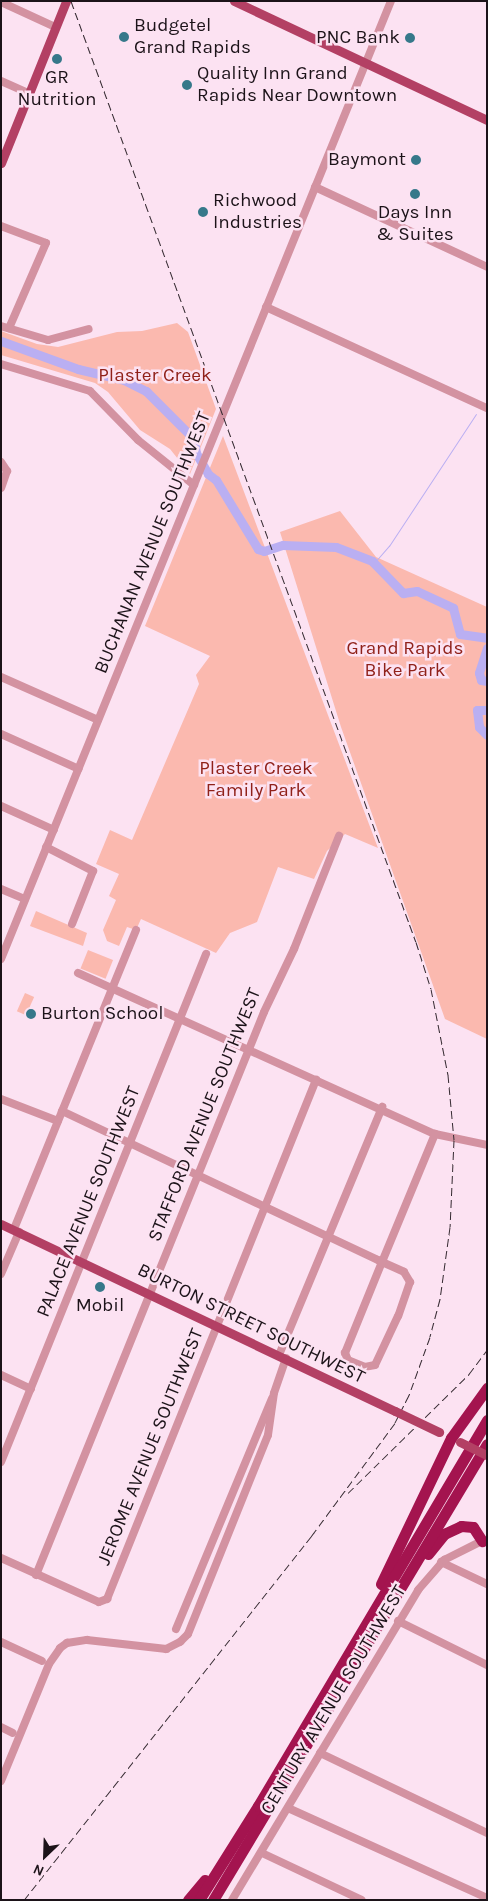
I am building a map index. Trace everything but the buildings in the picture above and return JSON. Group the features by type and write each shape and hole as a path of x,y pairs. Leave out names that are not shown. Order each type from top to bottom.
{"highway":[{"path":"340,1669 455,1440 487,1388"},
{"path":"200,1900 238,1840 487,1420"},
{"path":"213,1900 487,1444"},
{"path":"391,1603 448,1531 461,1526 471,1526 485,1540"},
{"path":"188,1900 238,1840"}],"main road":[{"path":"1,162 66,1"},
{"path":"234,1 487,120"},
{"name":"BURTON STREET SOUTHWEST","path":"1,1224 150,1293 487,1455"}],"street":[{"name":"BUCHANAN AVENUE SOUTHWEST","path":"1,959 391,1"},
{"path":"1,2 55,27"},
{"path":"1,81 28,93"},
{"path":"315,187 487,267"},
{"path":"1,226 46,243 5,327 48,340 89,329"},
{"path":"266,307 487,408"},
{"path":"1,364 90,391 106,404 138,440 194,485"},
{"path":"1,488 4,465"},
{"path":"1,677 98,720"},
{"path":"1,734 79,769"},
{"path":"1,806 54,830"},
{"name":"STAFFORD AVENUE SOUTHWEST","path":"36,1575 248,1052 339,836"},
{"path":"46,847 93,871 72,924"},
{"path":"1,889 25,899"},
{"path":"1,1274 58,1121 136,930"},
{"name":"PALACE AVENUE SOUTHWEST","path":"1,1462 206,954"},
{"path":"78,973 248,1052 382,1107 435,1134 487,1145"},
{"name":"JEROME AVENUE SOUTHWEST","path":"36,1575 104,1602 316,1080"},
{"path":"1,1099 58,1121"},
{"path":"1,1782 49,1664 60,1648 67,1643 86,1640 166,1649 180,1642 188,1634 268,1435 282,1357 327,1236 382,1107"},
{"path":"62,1111 130,1142 198,1175 382,1262 404,1272 409,1278 408,1287 375,1364 365,1367 348,1360 345,1353 382,1262 435,1134"},
{"path":"1,1375 31,1389"},
{"path":"176,1630 274,1394"},
{"name":"CENTURY AVENUE SOUTHWEST","path":"232,1900 262,1853 398,1622 441,1562 485,1540"},
{"path":"1,1558 36,1575"},
{"path":"441,1562 487,1584"},
{"path":"398,1622 487,1665"},
{"path":"1,1642 42,1661"},
{"path":"1,1727 13,1733"},
{"path":"320,1753 487,1833"},
{"path":"288,1808 487,1898"},
{"path":"262,1853 362,1900"}],"green space":[{"name":"Plaster Creek","path":"177,323 188,332 216,409 190,474 170,449 140,430 108,392 95,383 1,355 1,331 37,344 58,347 117,332 142,331"},
{"name":"Plaster Creek Family Park","path":"223,436 378,848 345,834 327,851 314,879 278,867 257,922 230,933 216,953 141,919 136,930 127,927 119,946 107,941 103,930 116,900 109,896 119,874 96,864 110,830 132,840 199,684 196,675 210,656 145,626"},
{"name":"Grand Rapids Bike Park","path":"340,511 376,557 487,607 487,1039 445,1019 341,727 280,532"},
{"path":"36,911 87,933 83,946 30,926"},
{"path":"88,950 113,960 106,979 81,969"},
{"path":"25,993 34,997 26,1015 17,1011"}],"waterway":[{"name":"Plaster Creek","path":"1,341 78,369 124,380 146,391 194,439 196,453 208,474 216,480 258,549 264,551 283,545 336,547 372,561 403,593 417,591 453,608 460,634 487,638"},
{"path":"374,563 389,546 476,414"},
{"name":"Plaster Creek","path":"487,648 479,673 481,680 487,681"},
{"name":"Plaster Creek","path":"487,710 477,710 479,727 487,735"}],"railway":[{"path":"71,1 416,942 431,989 448,1075 454,1140 450,1227 440,1299 430,1337 409,1395 395,1423 310,1538"},
{"path":"348,1493 469,1374 487,1350"},
{"path":"24,1900 314,1533"}],"place":[{"name":"Budgetel Grand Rapids","path":"124,37"},
{"name":"PNC Bank","path":"410,38"},
{"name":"GR Nutrition","path":"57,59"},
{"name":"Quality Inn Grand Rapids Near Downtown","path":"187,85"},
{"name":"Baymont","path":"416,160"},
{"name":"Days Inn & Suites","path":"415,194"},
{"name":"Richwood Industries","path":"203,212"},
{"name":"Burton School","path":"31,1014"},
{"name":"Mobil","path":"100,1287"}]}
